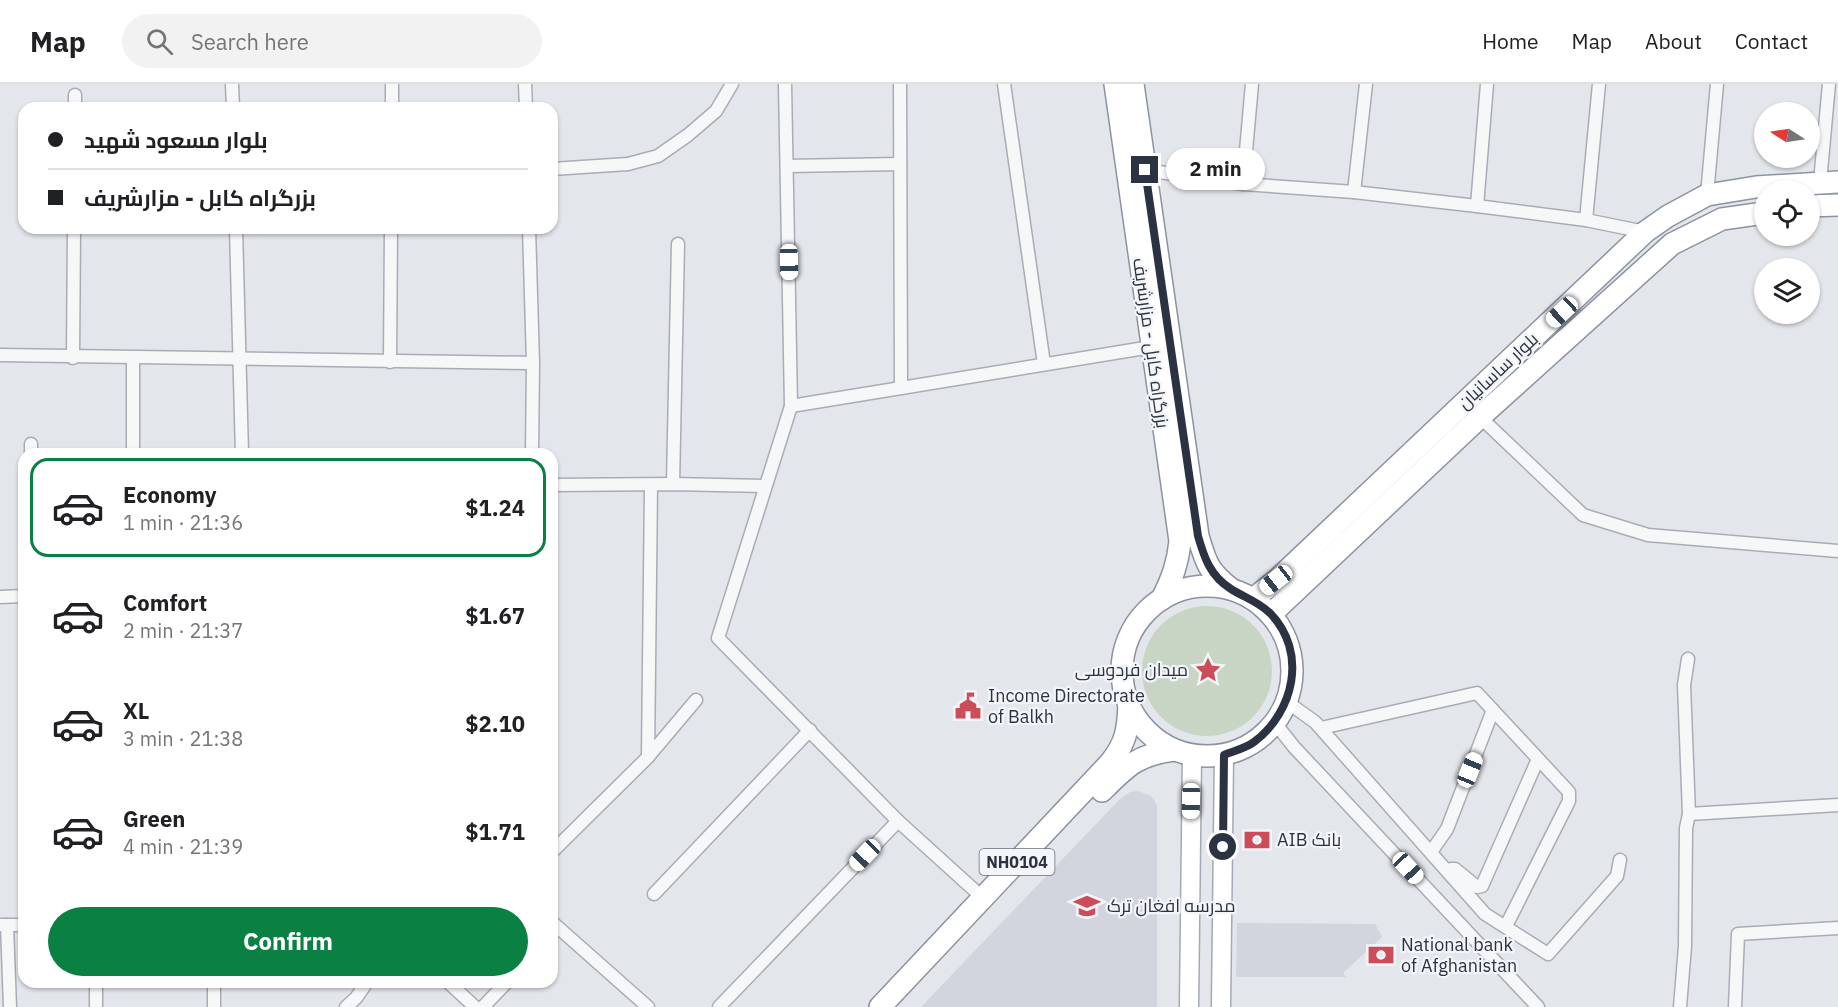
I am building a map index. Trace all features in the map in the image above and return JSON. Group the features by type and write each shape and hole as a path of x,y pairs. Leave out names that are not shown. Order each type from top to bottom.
{"highway":[{"name":"بزرگراه کابل - مزارشریف","path":"1115,84 1180,541 1178,561 1162,599"},
{"name":"بزرگراه کابل - مزارشریف","path":"1133,84 1198,536 1205,559 1215,577 1231,589"},
{"name":"بلوار ساسانیان","path":"1253,599 1285,572 1645,232 1668,216 1707,195 1756,187 1829,182"},
{"path":"1820,206 1838,206"},
{"name":"بلوار ساسانیان","path":"1271,614 1480,417 1672,243 1722,219 1754,214"},
{"name":"NH0104","path":"880,1007 983,898 1136,760 1152,753 1224,755 1252,744 1275,723 1287,702 1292,675 1289,647 1282,629 1271,614 1253,599 1231,589 1208,586 1184,589 1162,599 1144,614 1131,634 1123,657 1123,681 1129,704 1140,723 1155,739 1183,753"},
{"name":"NH0104","path":"897,1007 1057,829 1121,749 1128,728 1129,704"}],"main road":[{"path":"1183,753 1190,1007"},
{"path":"1221,1007 1224,755"}],"street":[{"path":"232,84 233,102"},
{"path":"392,102 393,84"},
{"path":"525,84 526,102"},
{"path":"558,169 628,164 658,156 716,111 732,84"},
{"path":"785,84 790,406 718,638 898,821 983,898"},
{"path":"900,84 901,388"},
{"path":"1004,84 1044,364"},
{"path":"1243,184 1252,84"},
{"path":"1354,192 1366,84"},
{"path":"1477,206 1487,84"},
{"path":"1586,220 1599,84"},
{"path":"1707,195 1717,84"},
{"path":"1829,84 1829,182"},
{"path":"787,166 900,164"},
{"path":"1145,170 1243,184 1354,192 1477,206 1586,220 1645,232"},
{"path":"73,358 74,234"},
{"path":"236,234 242,448"},
{"path":"390,362 391,234"},
{"path":"529,234 533,363 532,448"},
{"path":"673,484 678,244"},
{"path":"790,406 1151,347"},
{"path":"0,355 73,358 533,363"},
{"path":"133,358 134,448"},
{"path":"1480,417 1584,515 1648,535 1838,551"},
{"path":"558,485 765,486"},
{"path":"648,757 651,485"},
{"path":"0,597 18,596"},
{"path":"1680,1007 1685,946 1686,828 1689,813 1684,685 1688,659"},
{"path":"1321,728 1477,693 1493,710 1569,792 1569,801 1506,926"},
{"path":"558,846 648,757 696,700"},
{"path":"1287,702 1321,728 1485,914 1548,954 1617,876 1620,860"},
{"path":"1431,852 1446,830 1493,710"},
{"path":"1275,723 1294,747 1538,1007"},
{"path":"654,894 810,730"},
{"path":"1445,868 1455,870 1477,887 1482,885 1538,759"},
{"path":"1689,813 1838,805"},
{"path":"718,1007 898,821"},
{"path":"4,925 10,1007"},
{"path":"1735,1007 1738,934 1838,928"},
{"path":"558,932 648,1007"},
{"path":"96,988 96,1007"},
{"path":"214,988 214,1007"},
{"path":"346,1007 363,988"},
{"path":"454,988 475,1007"},
{"path":"483,1007 501,988"}],"shaded area":[{"name":"مدرسه افغان ترک","path":"1138,791 1151,796 1157,805 1157,1007 921,1007 1119,800 1130,792"},
{"path":"1237,923 1375,924 1382,937 1343,973 1346,977 1236,977"}],"green space":[{"path":"1207,606 1232,611 1253,625 1267,646 1272,671 1267,696 1253,717 1232,731 1207,736 1182,731 1161,717 1147,696 1142,671 1147,646 1161,625 1182,611"}],"place":[{"name":"میدان فردوسی","path":"1208,670"},
{"name":"Income Directorate of Balkh","path":"968,706"},
{"name":"AIB بانک","path":"1257,840"},
{"name":"مدرسه افغان ترک","path":"1087,906"},
{"name":"National bank of Afghanistan","path":"1381,955"}],"route":[{"path":"1145,170 1201,547 1215,577 1231,589 1253,599 1271,614 1282,629 1289,647 1292,665 1292,684 1287,702 1275,723 1252,744 1224,755 1223,847"}]}
